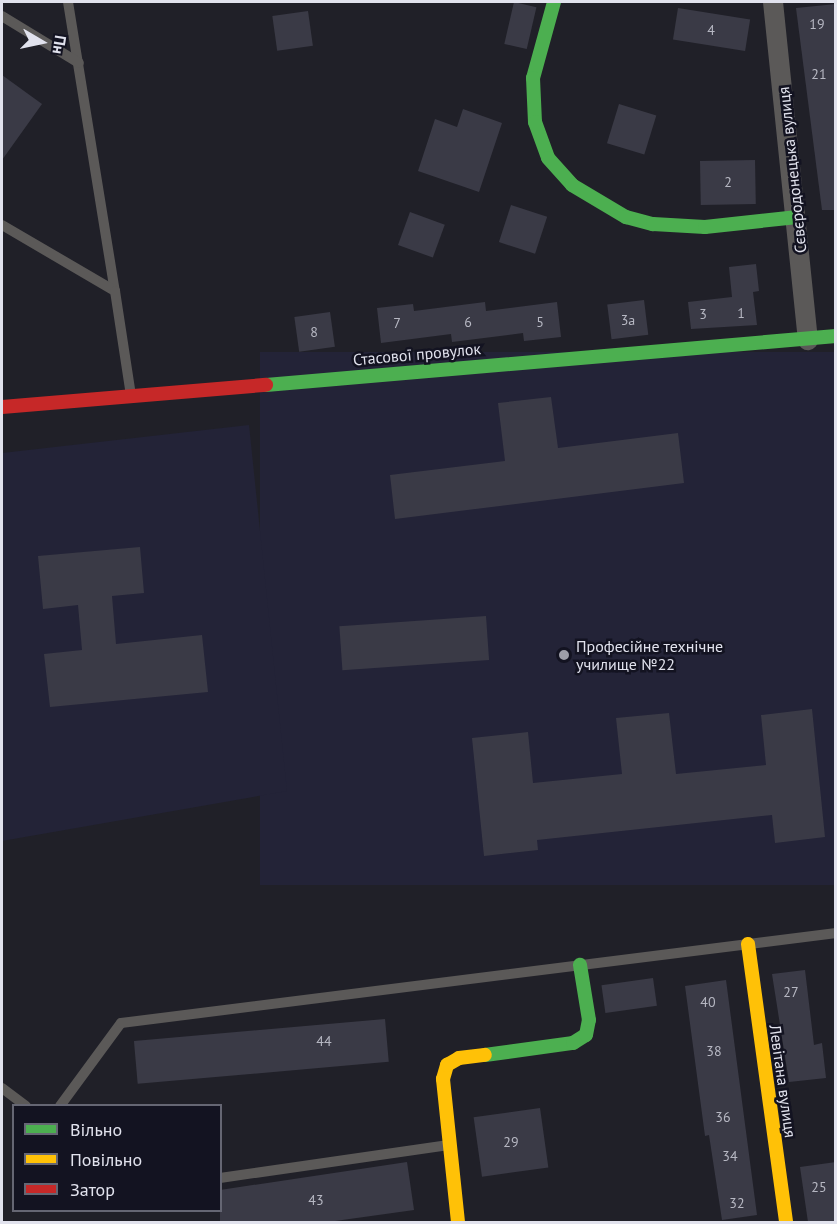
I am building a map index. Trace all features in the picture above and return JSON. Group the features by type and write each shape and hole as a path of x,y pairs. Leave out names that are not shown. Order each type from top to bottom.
{"street":[{"path":"554,2 533,78 535,122 548,158 572,185 618,213 653,224 705,227 797,217"},
{"name":"Сєвєродонецька вулиця","path":"773,2 808,340"},
{"name":"Стасової провулок","path":"2,407 836,336"},
{"name":"Левітана вулиця","path":"748,944 786,1222"},
{"path":"454,1222 450,1144 443,1079 447,1065 459,1058 573,1043 586,1035 589,1020 580,965"}],"lane":[{"path":"68,2 131,397"},
{"path":"2,16 79,63"},
{"path":"2,225 115,291"},
{"path":"61,1104 121,1023 836,933"},
{"path":"2,1088 23,1104"},
{"path":"222,1178 450,1144"}],"shaded area":[{"name":"Професійне технічне училище №22","path":"260,352 835,352 835,885 260,885"},
{"path":"249,425 287,791 2,841 2,453"}],"building":[{"path":"514,2 536,7 527,49 504,44"},
{"path":"836,4 836,210 822,210 796,8"},
{"path":"678,8 750,19 745,51 673,40"},
{"path":"308,11 313,46 277,51 272,16"},
{"path":"2,75 42,104 2,160"},
{"path":"619,104 656,115 644,155 607,143"},
{"path":"463,109 502,123 479,192 418,171 435,119 457,127"},
{"path":"755,160 756,204 701,205 700,161"},
{"path":"511,205 547,217 535,254 499,242"},
{"path":"410,212 445,225 433,258 398,245"},
{"path":"756,264 759,291 753,292 757,325 691,329 688,302 732,297 729,267"},
{"path":"644,300 648,335 612,339 607,305"},
{"path":"485,302 486,311 557,302 561,337 524,341 523,333 452,342 451,334 381,343 377,308 413,304 414,311"},
{"path":"330,312 335,347 299,352 294,317"},
{"path":"551,397 558,448 678,433 684,483 395,519 390,475 505,461 498,403"},
{"path":"140,547 144,593 112,596 116,644 202,635 208,692 50,707 44,654 82,650 78,605 43,609 38,556"},
{"path":"486,616 489,660 342,670 339,626"},
{"path":"812,709 825,837 775,843 772,815 537,840 538,850 484,856 472,738 528,732 533,783 622,774 616,718 669,713 676,774 766,765 761,715"},
{"path":"805,970 814,1045 822,1043 826,1078 789,1082 772,974"},
{"path":"653,978 657,1006 605,1013 602,985"},
{"path":"726,980 757,1215 722,1220 709,1135 705,1136 685,986"},
{"path":"385,1019 389,1062 138,1084 134,1041"},
{"path":"540,1108 548,1167 482,1177 474,1117"},
{"path":"407,1162 414,1210 328,1222 220,1222 222,1190"},
{"path":"836,1162 836,1222 808,1222 800,1167"}],"traffic: fast":[{"path":"554,2 533,78 535,122 548,158 572,185 626,217 653,224 705,227 797,217"},
{"path":"266,385 836,336"},
{"path":"485,1055 573,1043 586,1035 589,1020 580,965"}],"traffic: slow":[{"path":"748,944 786,1222"},
{"path":"458,1222 443,1079 447,1065 459,1058 485,1055"}],"traffic: jam":[{"path":"2,407 266,385"}],"place":[{"name":"Професійне технічне училище №22","path":"564,655"}]}
